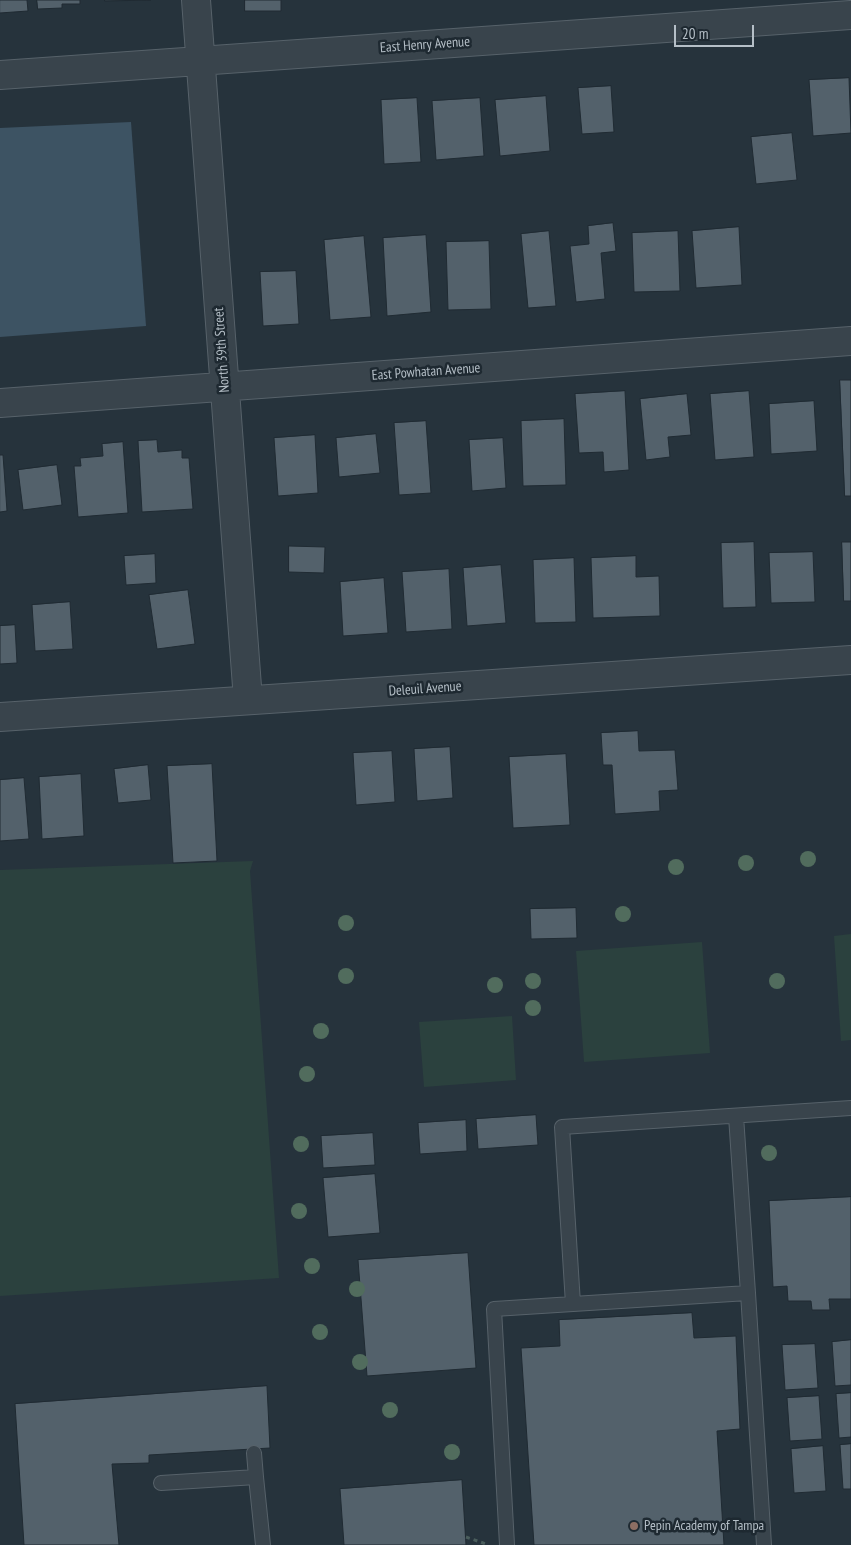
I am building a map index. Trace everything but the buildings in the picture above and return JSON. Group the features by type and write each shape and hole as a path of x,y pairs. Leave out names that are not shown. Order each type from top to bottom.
{"street":[{"name":"North 39th Street","path":"196,0 248,700"},
{"name":"East Henry Avenue","path":"0,75 851,15"},
{"name":"East Powhatan Avenue","path":"0,403 851,340"},
{"name":"Deleuil Avenue","path":"0,718 851,660"}],"lane":[{"path":"573,1304 562,1127 851,1108"},
{"path":"736,1116 764,1545"},
{"path":"507,1545 494,1309 748,1293"},
{"path":"254,1453 263,1545"},
{"path":"161,1483 256,1477"}],"path":[{"path":"466,1537 488,1545"}],"green space":[{"path":"253,861 250,871 279,1278 0,1296 0,870"},
{"path":"851,934 851,1040 841,1041 834,936"},
{"path":"702,942 710,1053 584,1062 576,951"},
{"path":"512,1016 516,1080 424,1087 419,1022"}],"water":[{"path":"131,122 146,326 0,337 0,128"}],"place":[{"name":"Pepin Academy of Tampa","path":"634,1526"}]}
